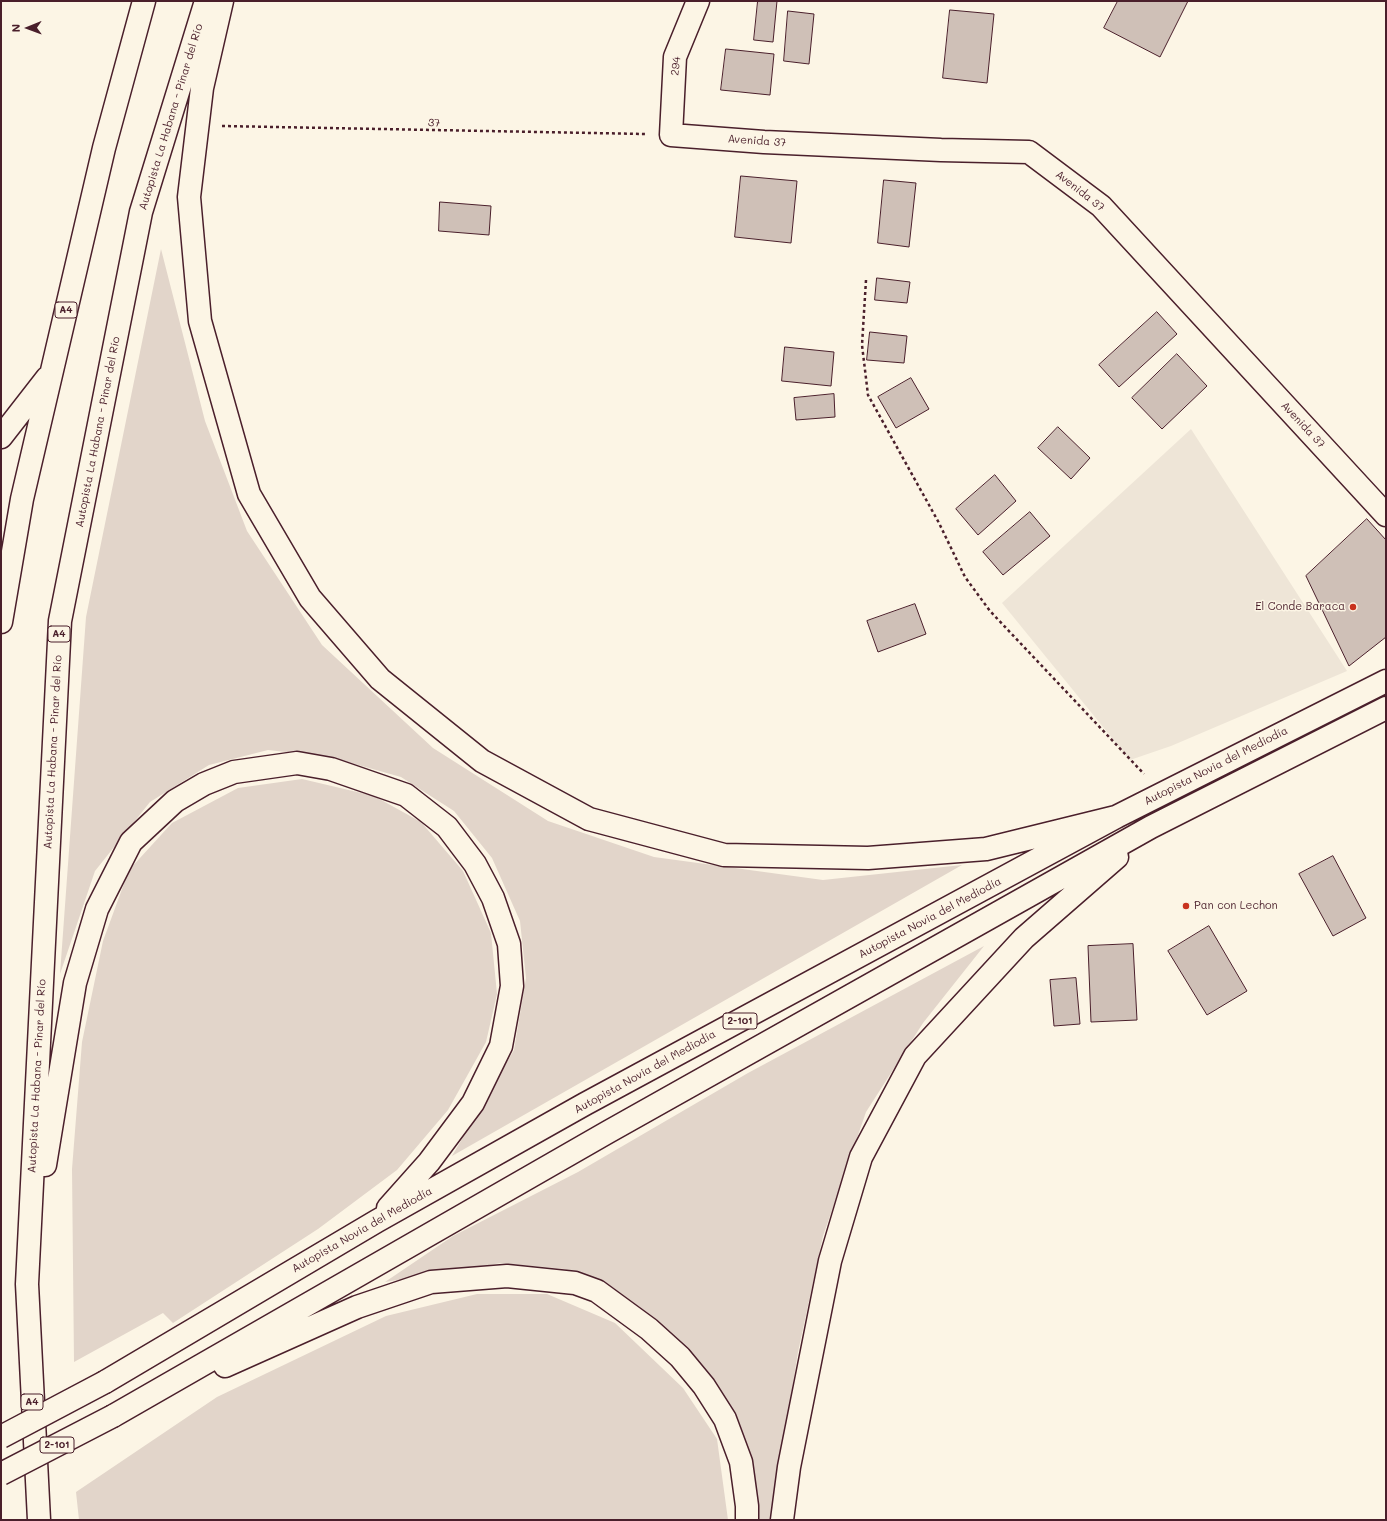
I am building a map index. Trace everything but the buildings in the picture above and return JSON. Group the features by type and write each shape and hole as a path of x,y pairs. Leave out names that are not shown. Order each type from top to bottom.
{"main road":[{"name":"A4","path":"1,622 22,499 104,148 144,1"},
{"name":"Autopista La Habana - Pinar del Río","path":"39,1520 33,1434 27,1284 60,621 141,212 206,1"},
{"path":"222,1 202,88 188,197 200,321 249,494 310,598 380,679 482,761 589,818 724,855 868,858 986,849 1116,817"},
{"name":"294","path":"671,135 675,57 698,1"},
{"name":"Avenida 37","path":"671,135 764,142 941,150 1028,152 1101,206 1386,515"},
{"path":"1,437 52,372"},
{"name":"Autopista Novia del Mediodía","path":"1,1437 105,1382 377,1221 585,1104 1116,817 1386,681"},
{"name":"2-101","path":"1,1474 113,1416 601,1136 1151,827 1386,708"},
{"path":"27,1284 75,983 97,908 131,842 145,828 175,801 204,784 234,772 297,763 331,769 406,795 447,827 475,864 493,898 509,944 512,986 501,1046 473,1104 429,1162 377,1221"},
{"path":"782,1520 789,1467 830,1261 861,1157 915,1056 1024,938 1151,827"},
{"path":"113,1416 357,1307 431,1282 508,1276 575,1283 597,1291 649,1329 680,1357 704,1386 725,1419 741,1462 747,1506 747,1520"}],"path":[{"name":"37","path":"197,126 671,135"},
{"path":"866,280 862,345 868,395 939,523 965,577 990,611 1162,793"}],"shaded area":[{"path":"161,249 205,421 247,531 322,645 433,748 548,821 654,857 823,880 962,865 452,1156 514,1050 526,978 520,921 492,858 454,811 401,777 330,757 268,750 209,765 150,802 95,871 60,974 86,617"},
{"path":"1191,429 1347,671 1171,746 1130,760 1002,603"},
{"path":"302,779 374,796 421,822 463,871 491,933 497,994 486,1042 448,1110 397,1170 318,1229 173,1323 163,1313 74,1362 72,1169 82,1042 103,941 129,870 172,823 238,788"},
{"path":"984,946 923,1023 866,1112 823,1236 798,1352 771,1520 756,1520 732,1410 707,1372 660,1325 620,1294 564,1269 501,1263 385,1282 453,1236 578,1172 748,1073"},
{"path":"477,1294 547,1294 615,1323 683,1388 717,1439 728,1520 79,1520 76,1492 217,1397 386,1316"}],"place":[{"name":"El Conde Baraca","path":"1353,607"},
{"name":"Pan con Lechon","path":"1186,906"}]}
